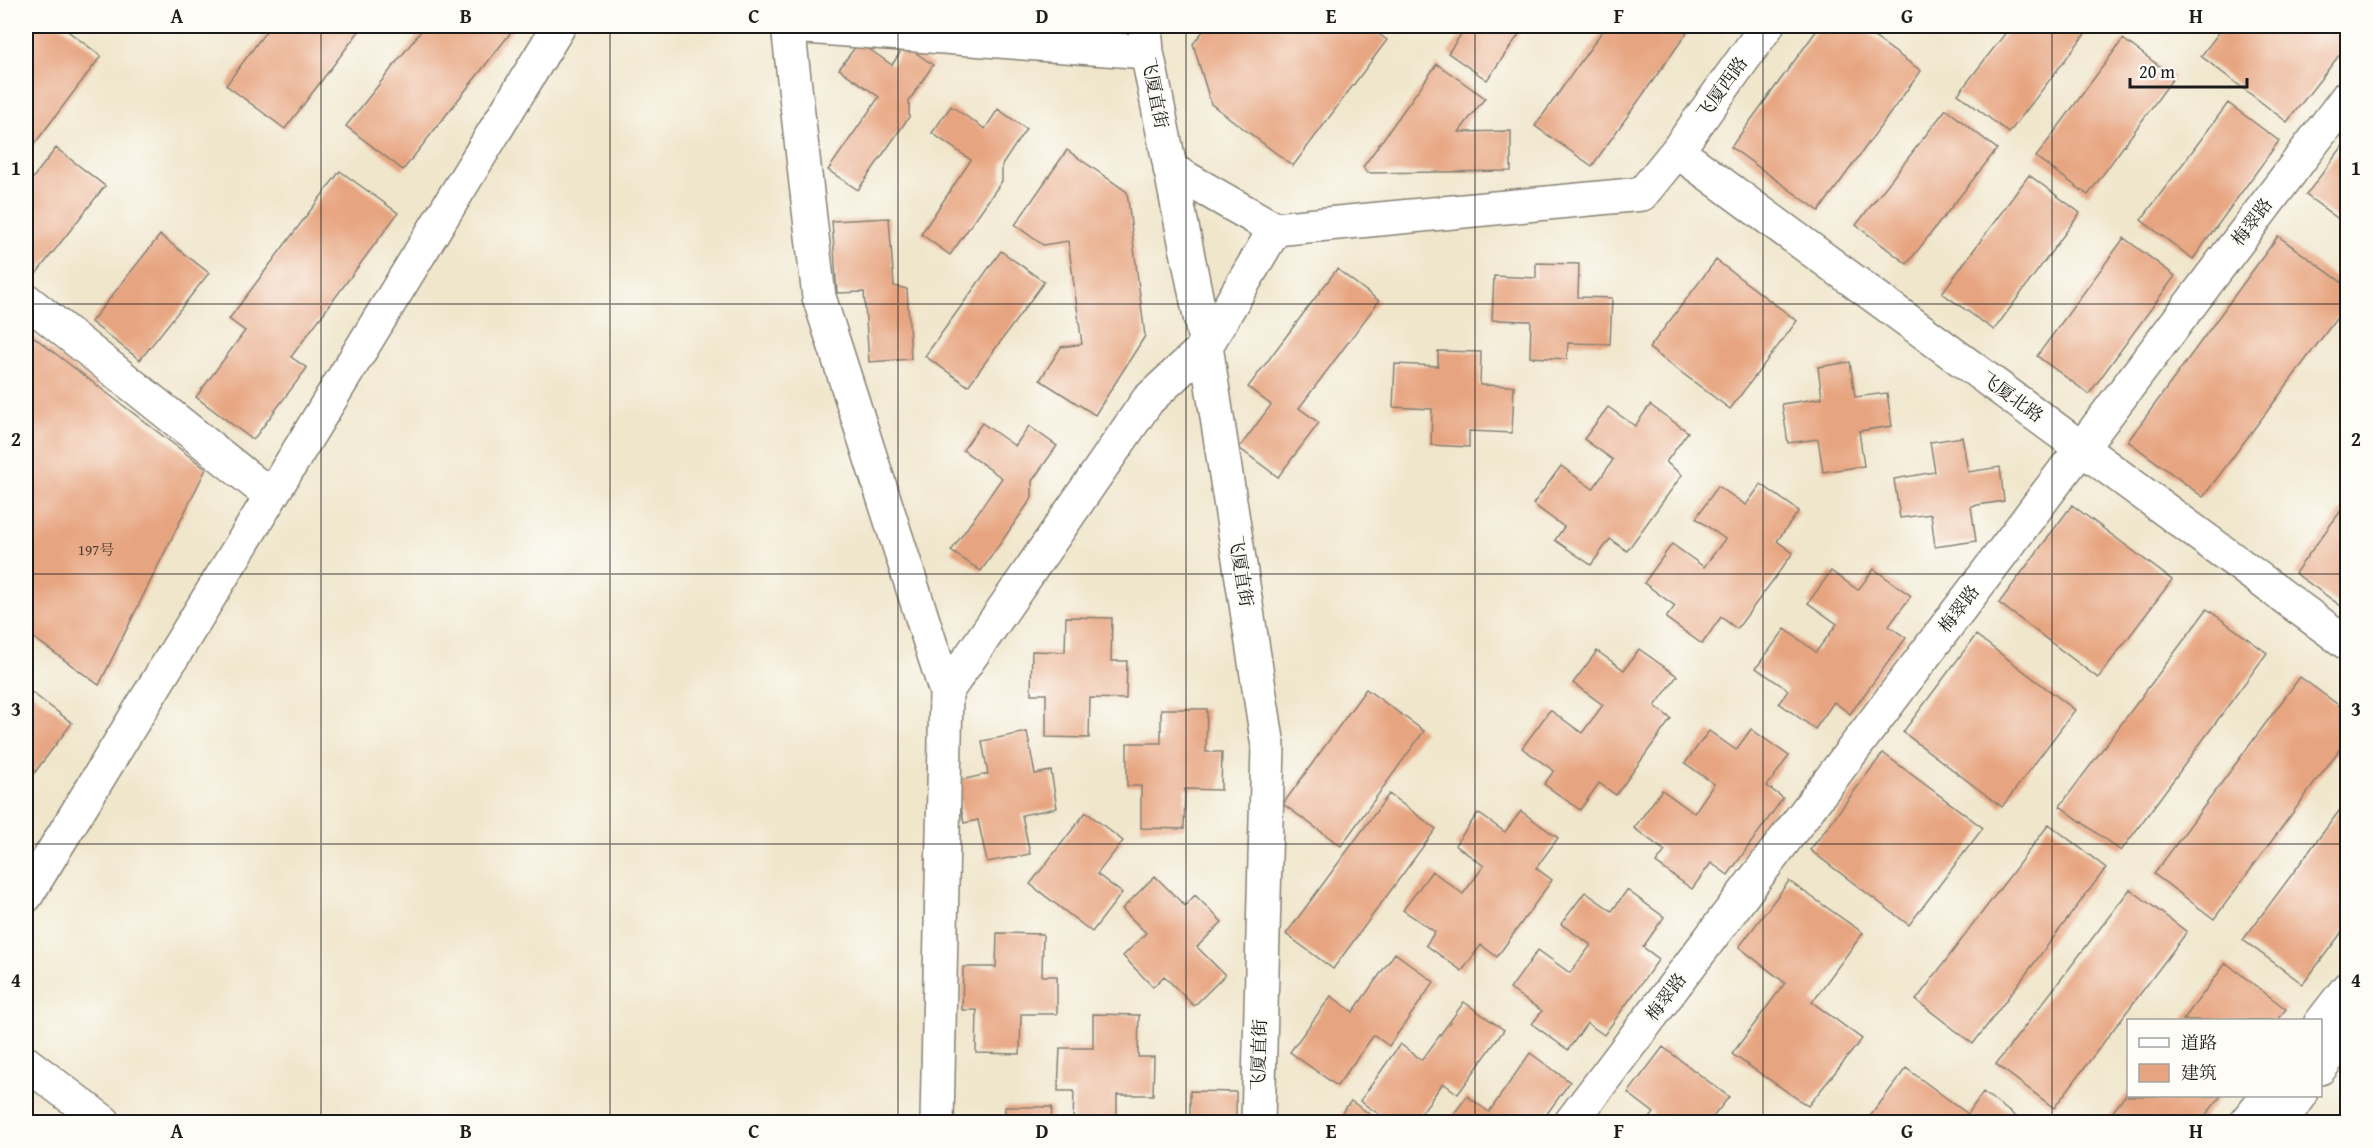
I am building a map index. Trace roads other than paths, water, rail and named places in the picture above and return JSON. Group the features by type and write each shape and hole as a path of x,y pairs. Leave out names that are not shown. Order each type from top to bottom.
{"street":[{"path":"26,896 559,26"},
{"path":"937,1122 946,692 819,297 790,26 1146,39"},
{"name":"飞厦西路","path":"1275,229 1642,194 1677,151 1767,26"},
{"name":"飞厦直街","path":"1146,39 1206,346 1268,746 1258,1122"},
{"name":"梅翠路","path":"1571,1122 2348,96"},
{"name":"飞厦北路","path":"1677,151 2348,644"},
{"path":"946,692 1148,400 1206,346 1275,229 1170,170"},
{"path":"26,300 271,496"},
{"path":"2322,1021 2348,988"},
{"path":"2322,1065 2348,1032"},
{"path":"26,1063 104,1122"},
{"path":"2246,1122 2265,1097"},
{"path":"2280,1122 2299,1097"}]}
